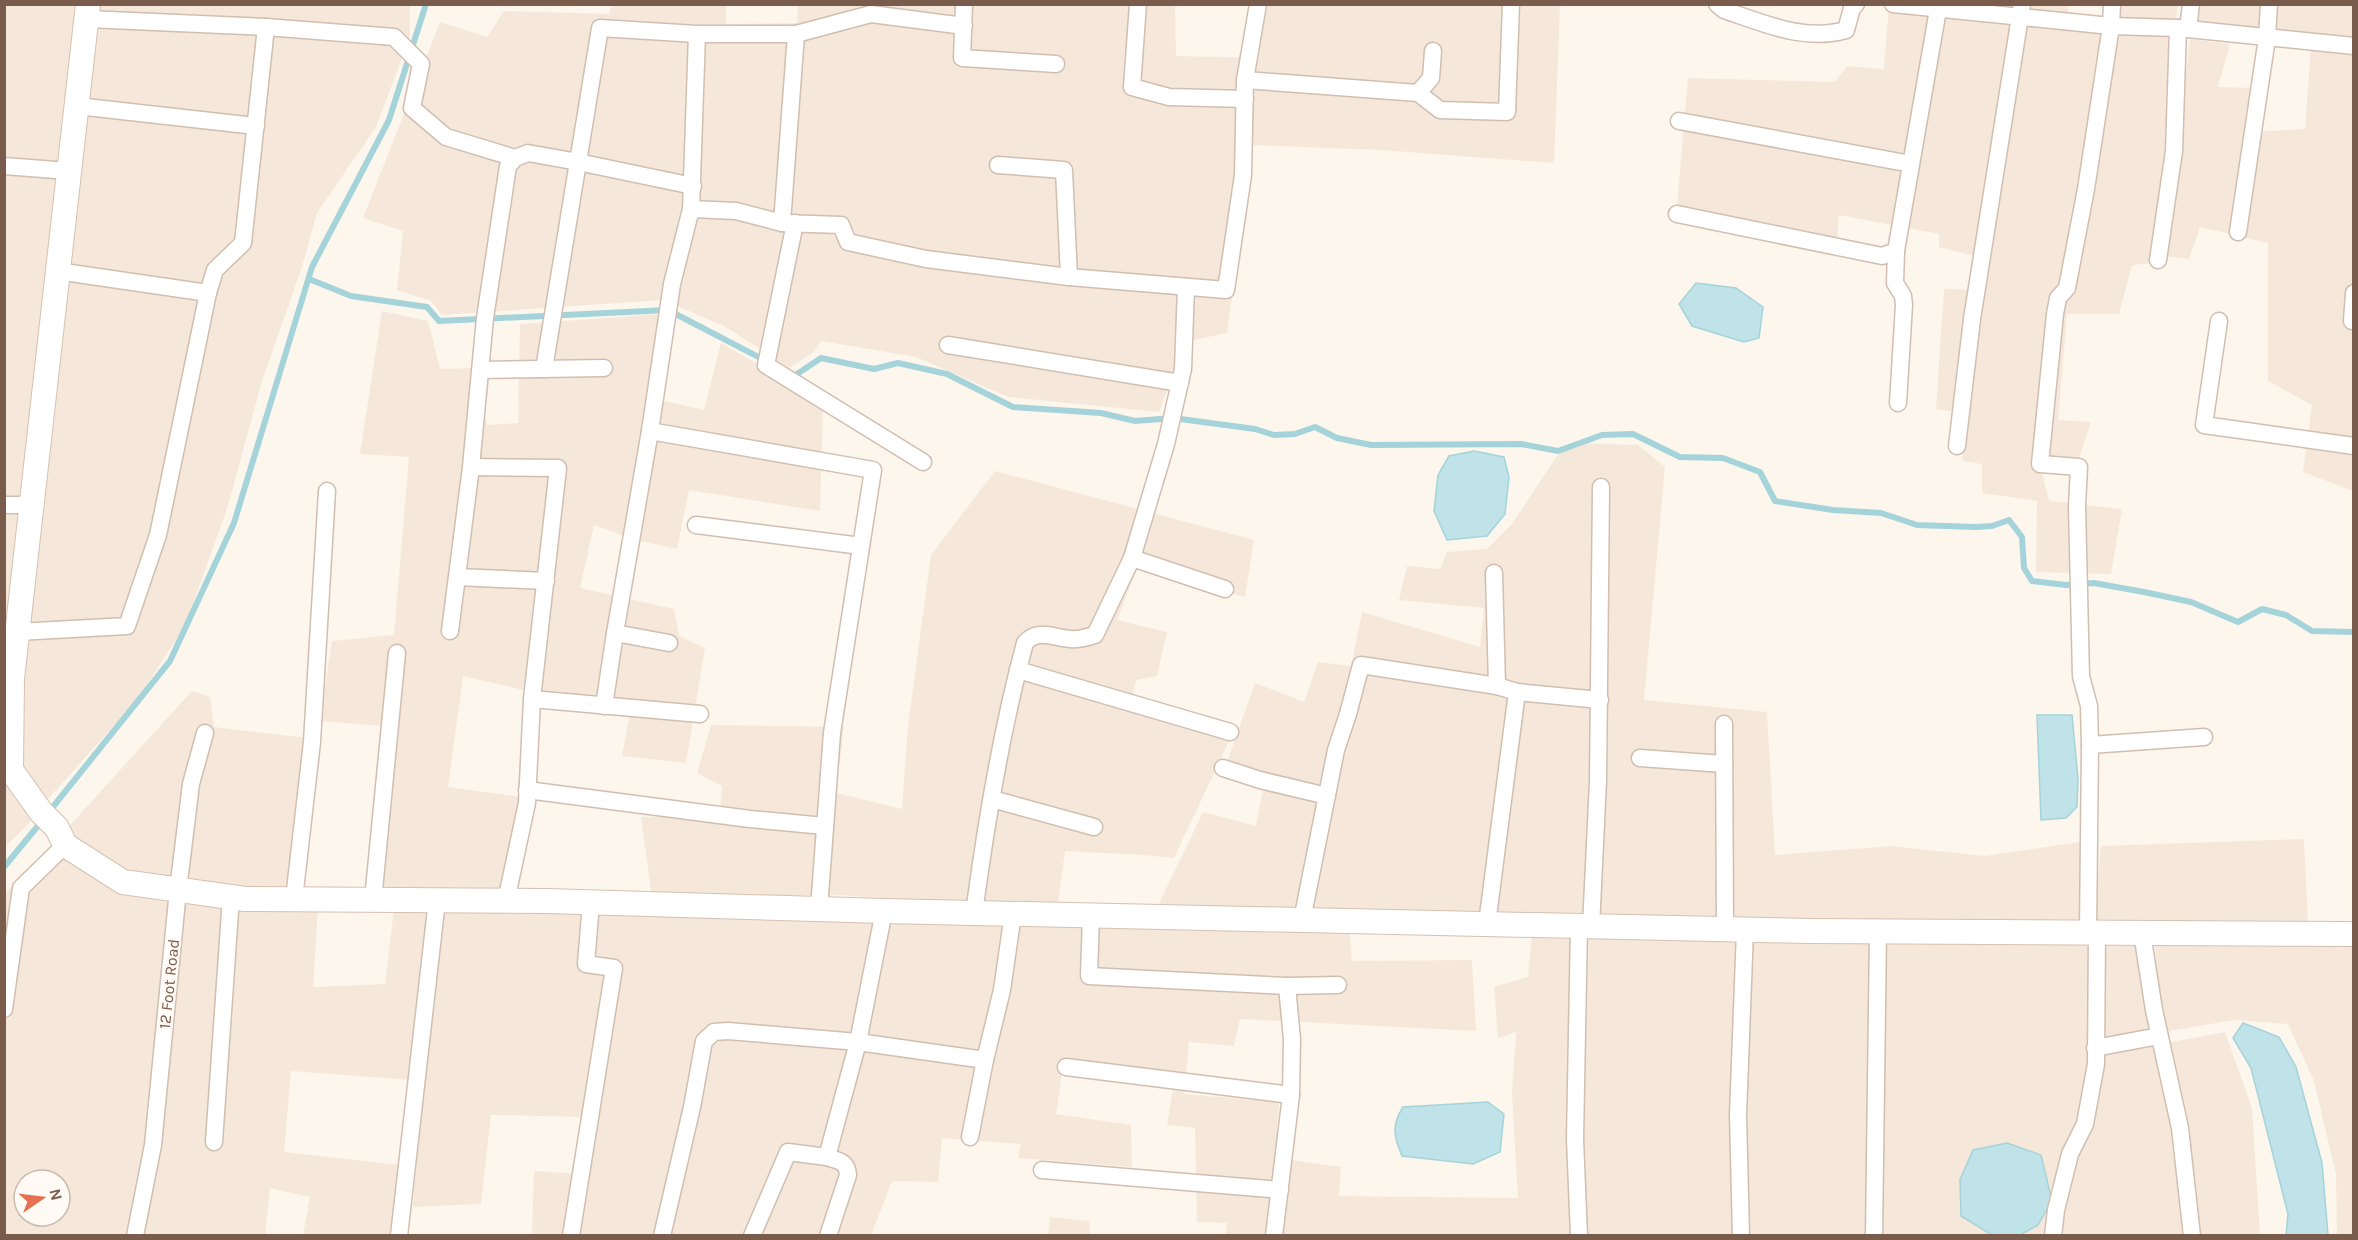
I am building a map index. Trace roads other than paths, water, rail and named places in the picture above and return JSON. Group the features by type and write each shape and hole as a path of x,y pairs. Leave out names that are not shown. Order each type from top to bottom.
{"street":[{"path":"964,4 962,58 1056,64"},
{"path":"1138,4 1132,87 1169,97 1245,99"},
{"path":"690,209 736,211 789,223 841,225 848,242 926,259 1069,277 1226,290 1243,175 1245,80 1258,4"},
{"path":"1245,80 1418,93 1440,110 1507,112 1511,4"},
{"path":"1717,4 1724,10 1784,31 1828,35 1846,30 1852,8 1856,4"},
{"path":"1893,4 2022,11 2111,26 2183,29 2354,46"},
{"path":"2053,1236 2055,1210 2070,1154 2085,1124 2096,1064 2096,1048 2089,706 2081,676 2077,506 2079,467 2040,464 2055,314 2058,298 2067,288 2111,26 2112,4"},
{"path":"2158,260 2174,151 2183,29 2191,4"},
{"path":"2238,232 2267,38 2269,4"},
{"path":"1898,403 1904,304 1903,296 1895,283 1896,251 1939,7"},
{"path":"1957,446 1972,319 2022,11"},
{"path":"515,158 446,137 412,108 421,64 394,37 88,12 8,696 8,770 55,829 123,882 231,897 294,899 506,901 1735,930 2354,934"},
{"path":"544,369 600,28 697,34 796,34 871,14 964,26"},
{"path":"17,632 128,626 158,535 208,293 215,270 243,243 266,27"},
{"path":"604,706 672,284 690,209 693,186 697,34"},
{"path":"796,34 789,223 766,365 923,462"},
{"path":"1418,93 1431,78 1433,51"},
{"path":"77,106 256,126"},
{"path":"1679,121 1911,164"},
{"path":"450,632 471,467 485,318 508,166 515,158 528,153 693,186"},
{"path":"998,165 1064,170 1069,277"},
{"path":"4,166 69,171"},
{"path":"1677,214 1882,256 1896,251"},
{"path":"57,272 208,293"},
{"path":"974,913 981,857 1025,643 1031,636 1038,634 1073,639 1095,635 1132,558 1166,444 1183,369 1186,287"},
{"path":"2352,321 2354,293"},
{"path":"2219,321 2204,425 2354,446"},
{"path":"948,345 1180,382"},
{"path":"481,370 604,368"},
{"path":"650,431 873,470 832,734 819,909"},
{"path":"471,467 558,468 532,699 526,803 506,901"},
{"path":"1579,1236 1575,1139 1585,926 1600,700 1601,487"},
{"path":"294,899 312,742 327,491"},
{"path":"4,505 31,505"},
{"path":"696,525 861,546"},
{"path":"1132,558 1225,589"},
{"path":"1494,573 1497,686"},
{"path":"457,577 546,581"},
{"path":"615,633 669,643"},
{"path":"373,900 397,653"},
{"path":"1302,920 1336,750 1361,665 1497,686 1517,692 1600,700"},
{"path":"1018,670 1230,732"},
{"path":"1487,924 1517,692"},
{"path":"532,699 700,714"},
{"path":"1724,724 1724,764 1735,930 1741,1236"},
{"name":"12 Foot Road","path":"135,1236 153,1145 178,890 191,784 205,733"},
{"path":"2090,745 2204,737"},
{"path":"1640,758 1724,764"},
{"path":"1223,768 1260,780 1327,795"},
{"path":"527,790 750,819 825,826"},
{"path":"992,799 1094,827"},
{"path":"4,1010 21,888 55,829"},
{"path":"214,1142 231,897"},
{"path":"399,1236 437,900"},
{"path":"571,1236 614,968 586,964 591,903"},
{"path":"827,1157 858,1042 884,911"},
{"path":"970,1137 1002,990 1013,914"},
{"path":"1091,916 1089,976 1287,986 1338,985"},
{"path":"1874,1236 1878,932"},
{"path":"2142,933 2159,1036 2180,1128 2192,1236"},
{"path":"1274,1236 1291,1095 1292,1039 1287,986"},
{"path":"662,1236 692,1107 704,1041 714,1032 728,1031 858,1042 985,1060"},
{"path":"2096,1048 2159,1036"},
{"path":"1066,1067 1291,1095"},
{"path":"752,1236 788,1152 827,1157 843,1162 847,1167 848,1174 828,1236"},
{"path":"1042,1170 1280,1190"}],"water":[{"path":"1696,283 1736,288 1763,307 1759,338 1744,342 1692,326 1679,304"},
{"path":"1474,451 1504,457 1509,477 1505,514 1487,536 1447,540 1434,511 1438,475 1449,456"},
{"path":"2037,715 2072,715 2078,779 2077,807 2066,818 2041,820"},
{"path":"2243,1023 2279,1037 2296,1067 2322,1163 2328,1235 2286,1235 2288,1214 2251,1068 2233,1038"},
{"path":"1488,1102 1504,1114 1500,1152 1473,1164 1402,1156 1397,1143 1395,1126 1403,1107"},
{"path":"2007,1143 2041,1155 2052,1201 2038,1225 2020,1235 1992,1235 1961,1216 1960,1180 1973,1150"}],"waterway":[{"path":"48,813 170,661 234,523 312,267 389,120 426,4"},
{"path":"309,279 351,296 427,307 439,321 668,310 766,361"},
{"path":"791,374 794,376 821,358 874,369 898,363 947,374 1013,407 1101,413 1135,421 1173,418 1255,429 1274,435 1295,434 1315,427 1337,438 1371,445 1521,444 1558,451 1602,435 1633,434 1680,457 1723,458 1760,472 1775,501 1833,510 1881,513 1917,525 1976,527 1992,526 2009,520 2022,537 2024,568 2032,581 2066,585 2094,583 2144,592 2191,602 2238,622 2262,609 2286,615 2312,631 2354,632"},
{"path":"4,867 42,821"}]}
